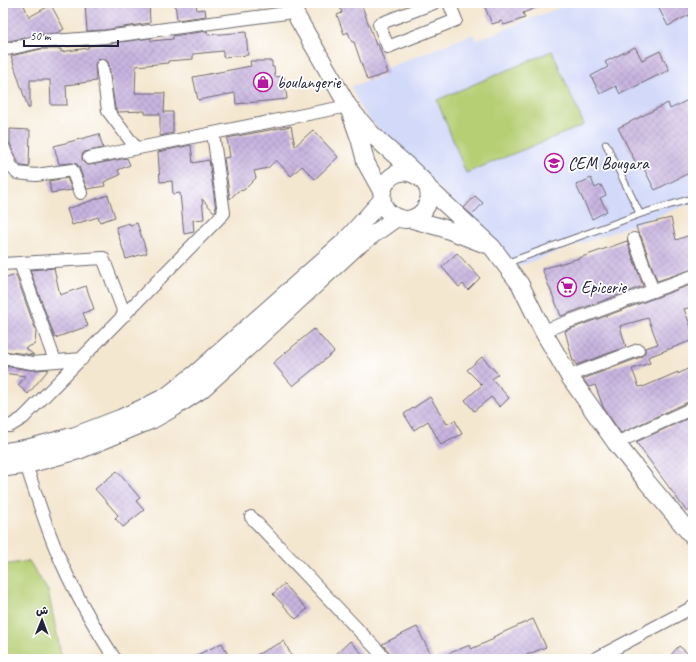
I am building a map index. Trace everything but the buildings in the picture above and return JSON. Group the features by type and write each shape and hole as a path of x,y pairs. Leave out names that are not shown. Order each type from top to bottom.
{"main road":[{"path":"292,7 348,106 360,140 366,163 389,214 442,228 492,247"},
{"path":"348,106 375,137 492,247 520,284 543,331 569,376 616,443 693,537"},
{"path":"3,452 28,448 74,436 121,418 167,396 195,374 345,241 382,196 385,184 390,178 405,172 413,174 424,182 429,194 428,202 425,210 419,216 404,218 357,246 201,390 152,420 80,450 26,465 3,468"}],"street":[{"path":"434,3 378,24 388,47 456,20 449,3"},
{"path":"3,50 40,42 105,37 292,7"},
{"path":"102,66 108,111 136,148"},
{"path":"89,158 348,106"},
{"path":"3,426 10,426 23,418 224,213 213,133"},
{"path":"3,146 11,166 17,173 36,175 72,170 81,192"},
{"path":"634,239 653,291"},
{"path":"3,264 103,258 125,315"},
{"path":"20,262 55,361"},
{"path":"543,331 693,276"},
{"path":"569,376 638,350"},
{"path":"3,358 32,363 82,359"},
{"path":"616,443 693,408"},
{"path":"26,465 56,552 102,640 115,659"},
{"path":"251,517 386,659"},
{"path":"595,659 693,607"}],"lane":[{"path":"606,144 640,214"},
{"path":"505,264 640,214 693,198"}],"shaded area":[{"name":"CEM Bougara","path":"571,3 596,3 598,6 607,3 693,3 693,203 514,268 448,197 370,120 360,107 351,86 382,77 382,70 473,34 477,40"}],"green space":[{"path":"552,51 584,125 466,173 437,100"},
{"path":"29,561 48,591 62,659 3,659 3,565"}],"place":[{"name":"boulangerie","path":"263,82"},
{"name":"CEM Bougara","path":"554,163"},
{"name":"Epicerie","path":"567,287"}]}
